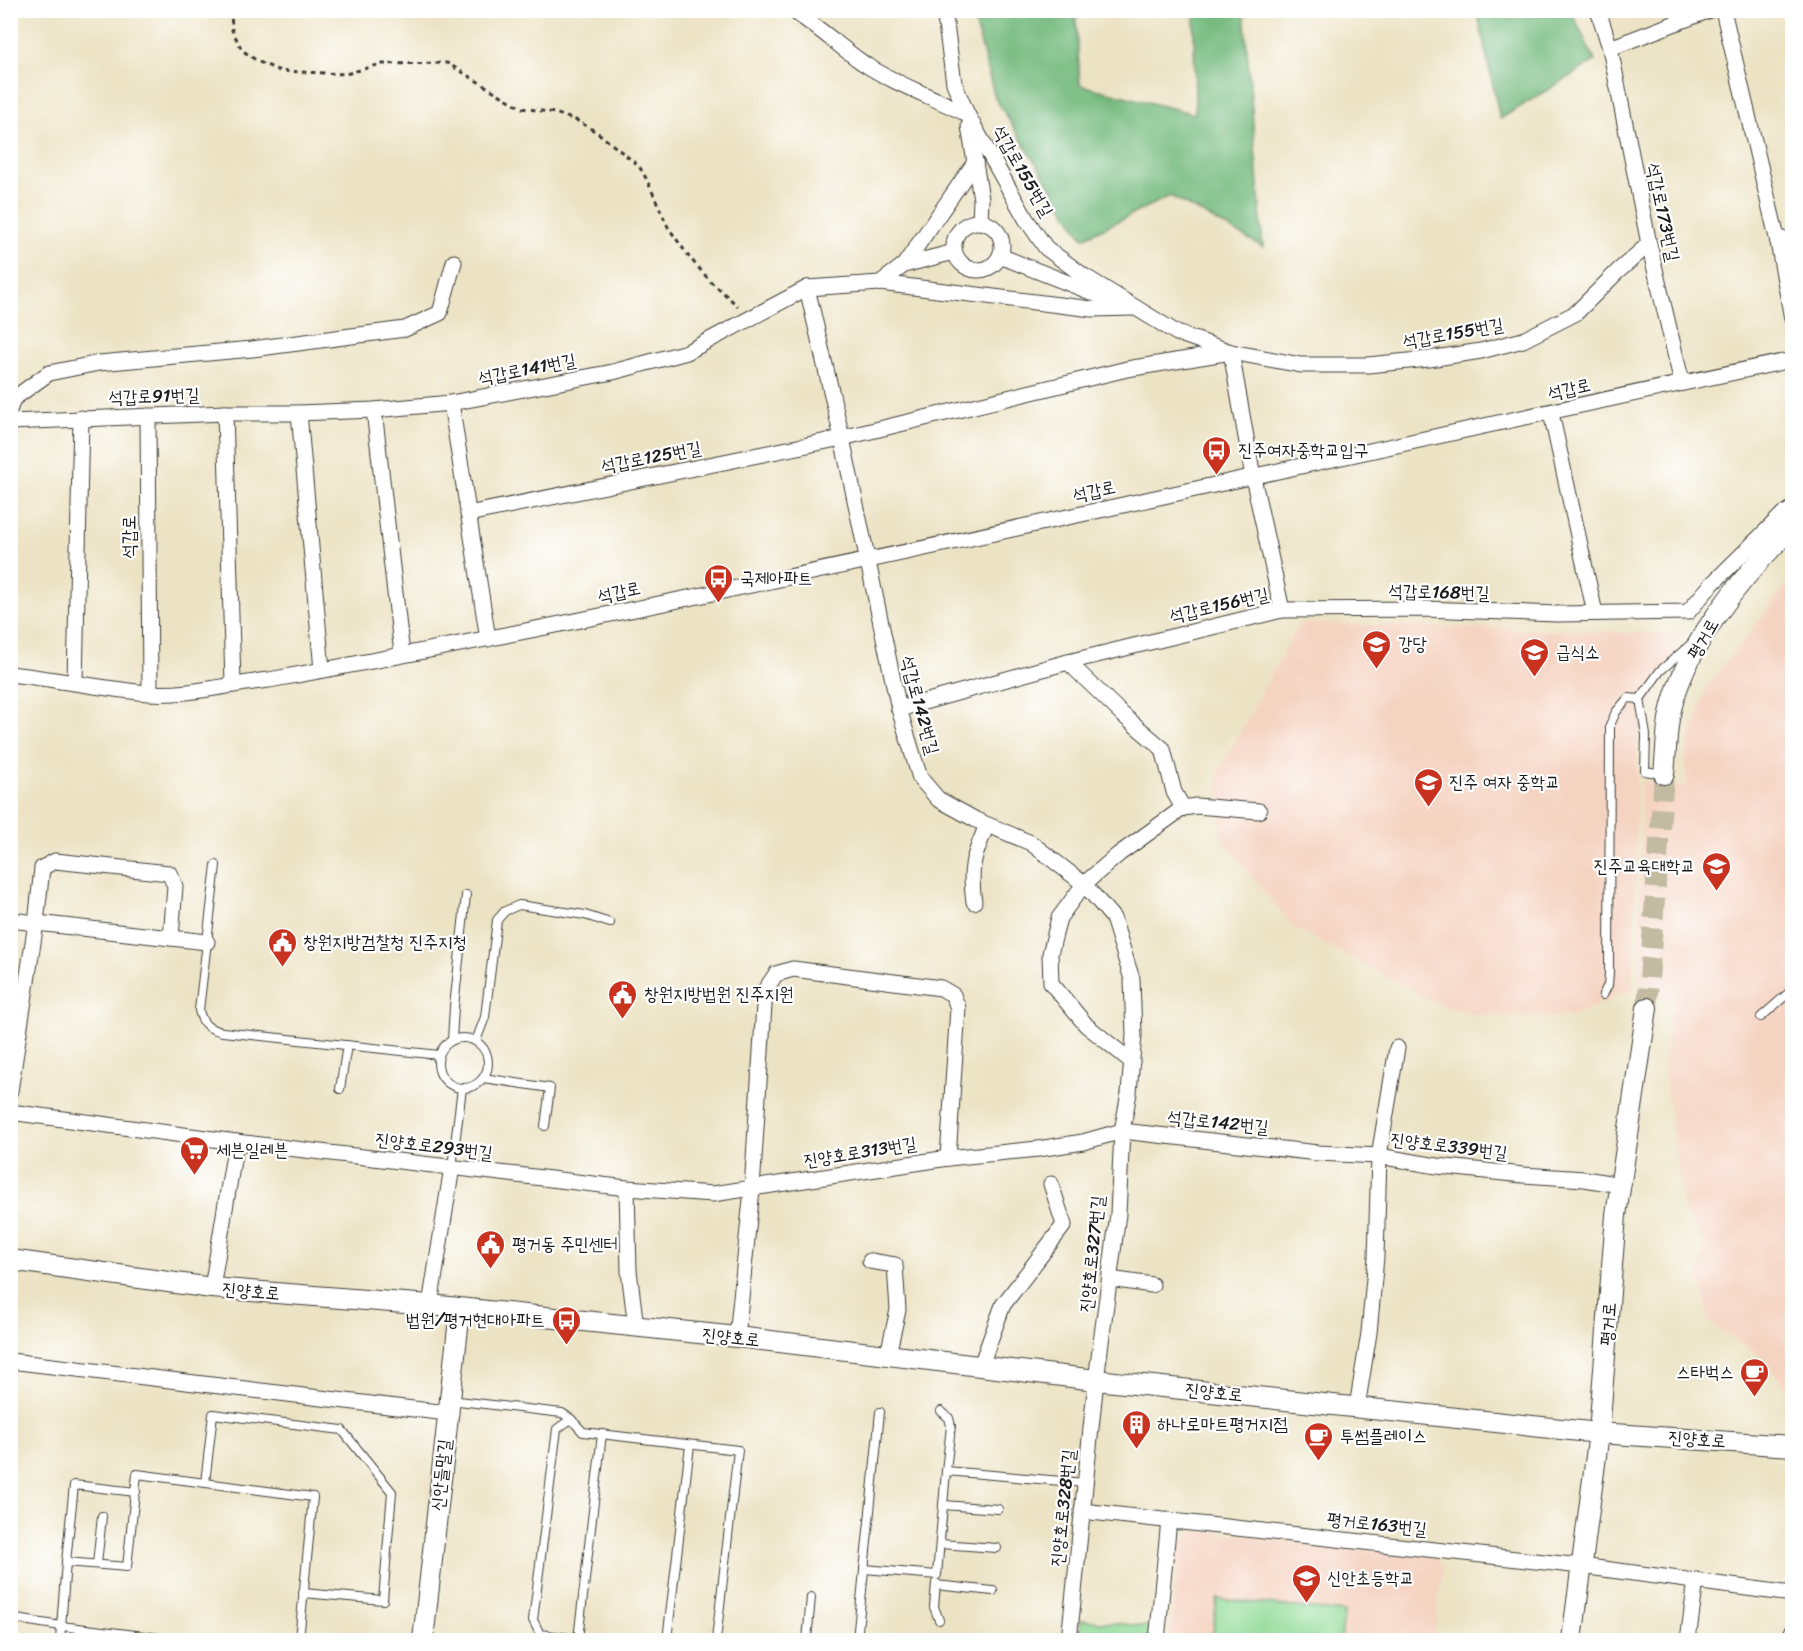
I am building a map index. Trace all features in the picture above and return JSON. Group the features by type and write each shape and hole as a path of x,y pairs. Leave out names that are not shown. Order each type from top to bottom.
{"street":[{"path":"792,10 863,63 967,114 981,199 980,222"},
{"name":"석갑로155번길","path":"944,10 954,83 967,114 1026,219 1047,248 1084,276 1177,333 1231,352 1301,365 1368,365 1429,359 1481,351 1512,343 1551,327 1576,313 1649,244"},
{"name":"석갑로173번길","path":"1598,10 1610,48 1649,244 1682,383"},
{"path":"1610,48 1710,10"},
{"path":"1724,10 1785,239 1792,319"},
{"path":"880,283 904,265 975,162"},
{"path":"980,222 997,231 1002,243 1000,256 990,267 976,271 962,265 954,252 956,237 960,231 972,223 980,222"},
{"path":"904,265 954,252"},
{"path":"1000,256 1134,308"},
{"path":"10,408 13,399 49,373 99,363 252,349 405,329 440,313 454,262"},
{"name":"석갑로141번길","path":"299,413 374,410 451,403 613,372 687,352 807,288 880,283"},
{"path":"880,283 1092,309 1134,308"},
{"path":"807,288 868,559"},
{"path":"1231,352 1253,477"},
{"name":"석갑로155번길","path":"842,438 1127,369 1231,352"},
{"name":"석갑로","path":"10,674 150,693 188,692 233,683 269,680 488,639 1792,360"},
{"path":"451,403 488,639"},
{"path":"374,410 402,654"},
{"path":"225,413 233,683"},
{"name":"석갑로91번길","path":"10,422 225,413 299,413"},
{"path":"299,413 322,670"},
{"path":"1551,413 1595,613"},
{"name":"석갑로","path":"147,416 150,693"},
{"path":"75,682 81,418"},
{"name":"석갑로125번길","path":"468,514 842,438"},
{"name":"석갑로156번길","path":"898,709 1068,662 1282,610 1253,477"},
{"name":"평거로","path":"1688,612 1712,584 1781,516 1792,509"},
{"name":"평거로","path":"1664,774 1669,719 1679,683 1709,626 1770,550 1792,527"},
{"name":"석갑로142번길","path":"868,559 898,709 920,778 938,800 987,825 1031,843 1084,884 1113,918 1132,979 1134,1035 1129,1093 1122,1131 1318,1152 1379,1156"},
{"name":"석갑로168번길","path":"1282,610 1424,609 1557,614 1688,612"},
{"path":"1068,662 1163,750 1174,792 1183,808"},
{"path":"1132,1062 1086,1025 1051,983 1050,954 1059,918 1084,884 1119,854 1183,808 1197,806 1259,811"},
{"path":"975,903 970,875 976,850 987,825"},
{"path":"10,1091 36,923 42,868 55,861 169,873 175,886 171,938"},
{"path":"10,920 207,942"},
{"path":"737,1337 752,1189 765,990 776,974 793,969 941,988 953,995 957,1008 948,1158"},
{"name":"평거로","path":"1572,1641 1599,1433 1620,1185 1647,1008"},
{"path":"1379,1156 1397,1048"},
{"name":"진양호로293번길","path":"10,1112 236,1142 627,1188"},
{"name":"진양호로313번길","path":"627,1188 713,1194 948,1158 1038,1149 1083,1142 1122,1131"},
{"name":"진양호로327번길","path":"1096,1380 1118,1214 1122,1131"},
{"path":"212,1288 236,1142"},
{"name":"진양호로339번길","path":"1358,1407 1369,1333 1376,1257 1379,1156 1437,1166 1585,1179 1620,1185"},
{"path":"429,1305 452,1167"},
{"path":"981,1365 1003,1305 1064,1225 1052,1184"},
{"path":"627,1188 629,1271 636,1327"},
{"name":"진양호로","path":"10,1260 212,1288 429,1305 737,1337 1096,1380 1599,1433 1792,1446"},
{"path":"870,1261 895,1265 898,1311 888,1354"},
{"path":"1110,1279 1152,1285"},
{"name":"신안들말길","path":"423,1641 460,1310"},
{"path":"10,1361 448,1407"},
{"name":"진양호로328번길","path":"1069,1641 1096,1380"},
{"name":"평거로163번길","path":"1082,1511 1581,1566 1792,1594"},
{"path":"1157,1641 1169,1520"},
{"path":"1688,1641 1696,1580"},
{"path":"1792,1632 1792,1641"}],"lane":[{"path":"1664,774 1645,771 1646,735 1640,699 1660,671 1709,626"},
{"path":"1603,995 1608,985 1609,973 1610,724 1616,712 1628,698 1640,699"},
{"path":"216,865 199,1010 206,1025 212,1030 223,1032 439,1055"},
{"path":"452,1040 466,895"},
{"path":"476,1041 485,1017 496,920 505,911 519,905 585,915 610,922"},
{"path":"1761,1017 1792,990"},
{"path":"460,1038 476,1041 486,1054 488,1062 483,1078 470,1087 454,1086 441,1076 438,1068 439,1055 445,1044 452,1040 460,1038"},
{"path":"340,1089 347,1045"},
{"path":"483,1078 550,1088 545,1126"},
{"path":"452,1167 462,1088"},
{"path":"448,1407 562,1413 583,1432 738,1450 716,1641"},
{"path":"939,1620 934,1607 951,1426 949,1418 941,1411"},
{"path":"857,1641 880,1412"},
{"path":"205,1483 213,1414 342,1430 392,1492 383,1600 303,1593"},
{"path":"571,1419 557,1429 533,1620 540,1634 578,1639 602,1434"},
{"path":"667,1641 690,1445"},
{"path":"946,1471 1085,1483"},
{"path":"66,1562 128,1567 138,1474 313,1497 299,1641"},
{"path":"60,1641 74,1485 136,1492"},
{"path":"944,1505 998,1509"},
{"path":"97,1564 102,1516"},
{"path":"940,1544 997,1548"},
{"path":"864,1569 937,1575"},
{"path":"936,1586 993,1591"},
{"path":"807,1641 811,1597"},
{"path":"10,1618 177,1641"}],"path":[{"path":"231,10 231,30 242,50 257,61 280,71 346,74 381,64 447,63 522,108 555,113 578,121 598,133 639,166 668,227 689,257 712,283 751,317"}],"shaded area":[{"name":"진주교육대학교","path":"1792,578 1792,1394 1758,1354 1710,1323 1699,1276 1704,1245 1684,1210 1663,1068 1672,997 1639,994 1641,781 1686,787 1686,750 1706,688"},
{"name":"진주 여자 중학교","path":"1299,623 1683,634 1638,734 1633,989 1569,1017 1471,1015 1428,999 1293,927 1223,841 1218,774"},
{"name":"신안초등학교","path":"1194,1530 1436,1557 1442,1567 1434,1640 1169,1640 1180,1542"}],"green space":[{"path":"972,11 1083,11 1076,18 1080,85 1195,114 1194,11 1244,11 1263,247 1170,196 1083,238 995,98"},
{"path":"1477,11 1571,11 1595,61 1500,119"},
{"path":"1217,1599 1344,1612 1341,1640 1212,1640"},
{"path":"1081,1620 1153,1627 1152,1640 1079,1640"}],"tunnel":[{"path":"1647,1008 1664,774"}],"place":[{"name":"진주여자중학교입구","path":"1217,476"},
{"name":"국제아파트","path":"719,604"},
{"name":"강당","path":"1377,670"},
{"name":"급식소","path":"1535,678"},
{"name":"진주 여자 중학교","path":"1428,808"},
{"name":"진주교육대학교","path":"1716,892"},
{"name":"창원지방검찰청 진주지청","path":"282,968"},
{"name":"창원지방법원 진주지원","path":"623,1020"},
{"name":"세븐일레븐","path":"195,1176"},
{"name":"평거동 주민센터","path":"491,1270"},
{"name":"법원/평거현대아파트","path":"566,1346"},
{"name":"스타벅스","path":"1755,1398"},
{"name":"하나로마트평거지점","path":"1136,1450"},
{"name":"투썸플레이스","path":"1319,1462"},
{"name":"신안초등학교","path":"1306,1604"}]}
